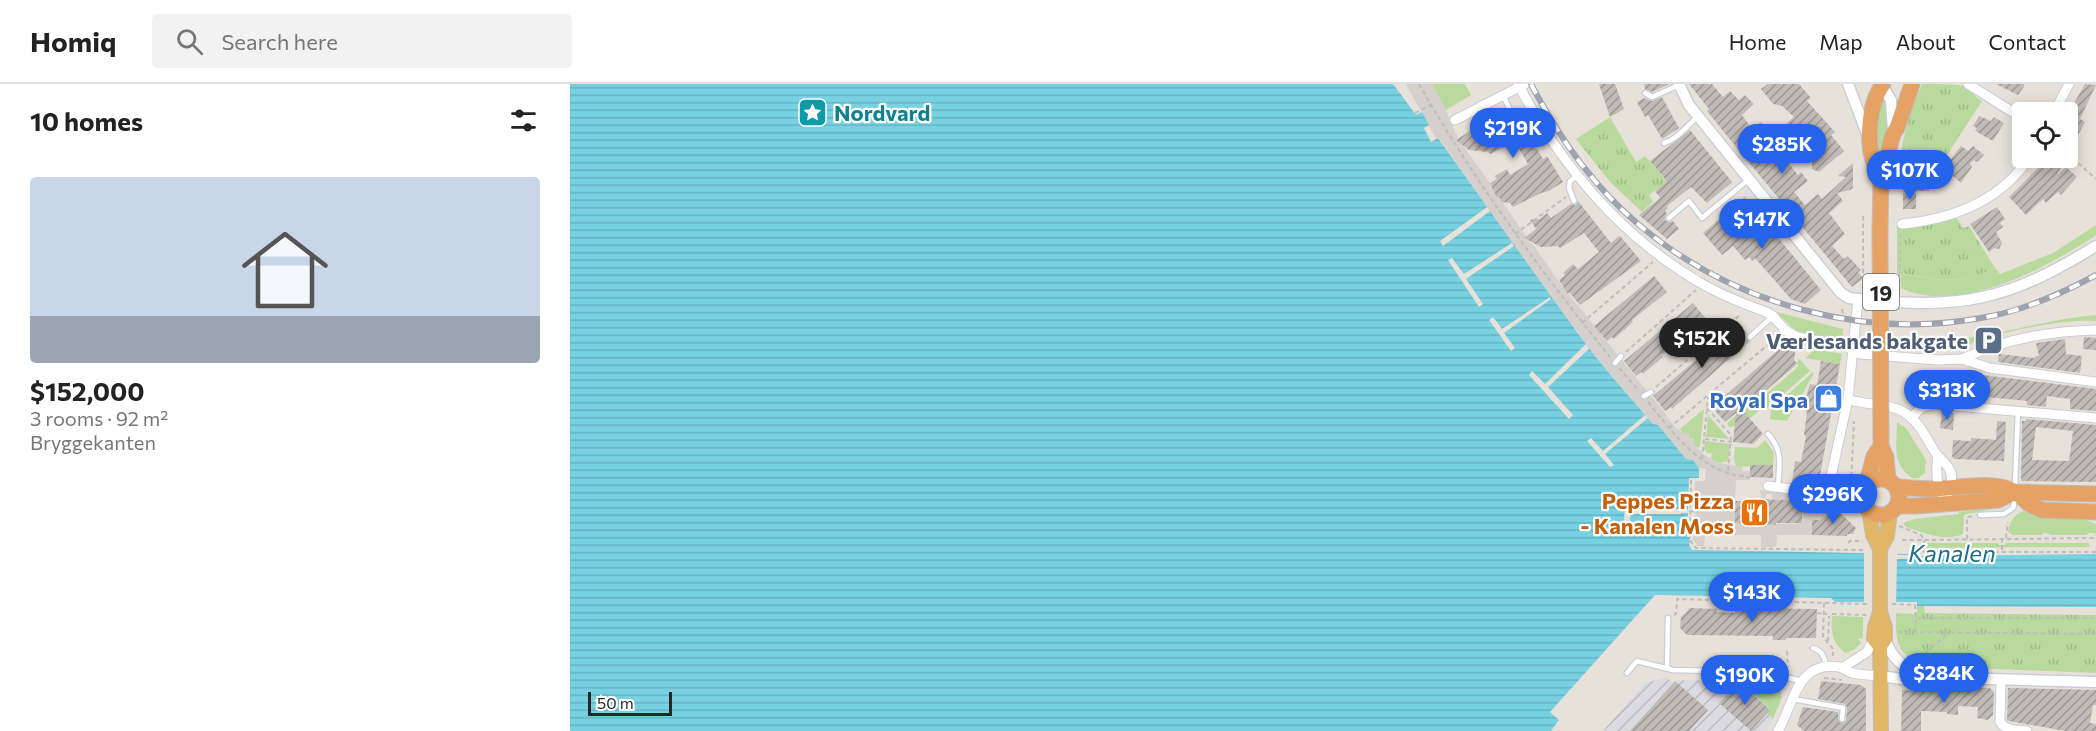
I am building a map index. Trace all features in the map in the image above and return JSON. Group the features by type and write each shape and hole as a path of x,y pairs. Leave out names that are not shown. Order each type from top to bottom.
{"highway":[{"name":"19","path":"1882,84 1872,106 1870,144 1875,168 1881,176 1880,453 1899,496 1893,509"},
{"name":"19","path":"1881,176 1887,169 1893,132 1898,128 1912,84"},
{"name":"19","path":"1869,510 1863,501 1858,485 1880,453"},
{"path":"1858,485 1876,479 1945,493 1998,500 2096,494"},
{"path":"1869,510 1881,515 1893,509 1915,506 1945,493"},
{"path":"2015,500 2042,510 2096,512"}],"main road":[{"path":"1874,538 1893,509"},
{"path":"1869,510 1874,538 1880,549 1877,609 1880,636 1881,731"}],"street":[{"path":"1848,84 1870,144"},
{"path":"1882,84 1891,100 1893,132"},
{"path":"1968,84 2012,112"},
{"path":"2059,102 2069,84"},
{"path":"1455,120 1521,85 1555,145 1577,176 1608,211 1659,257 1701,283 1773,316 1785,330 1806,340 1854,349 1860,354 1936,360 1962,359 1990,368 2096,382"},
{"path":"1679,85 1689,105 1841,293 1849,298 1861,295 1928,302 1981,298 2046,275 2096,246"},
{"path":"1902,224 1941,218 1967,210 1983,202 2011,179 2020,168"},
{"path":"1768,486 1817,492 1828,486 1848,399 1861,295"},
{"path":"1962,359 1993,345 2016,340 2052,333 2096,330"},
{"path":"1848,399 1856,403 1890,407 1902,411 1911,418 1924,431 1951,473 1945,493"},
{"path":"1911,418 1921,408 1932,404 2096,418"},
{"path":"1938,456 1935,473 1945,493"},
{"path":"1842,668 1867,652 1880,636 1903,667 1923,677"},
{"path":"1779,731 1805,675 1821,668 1842,668 1852,673 1908,680 1923,677 2096,682"},
{"path":"2001,680 2000,722 2002,726 2027,731"}],"lane":[{"path":"1645,93 1652,97 1679,85"},
{"path":"1503,95 1510,110"},
{"path":"1664,143 1699,116"},
{"path":"1574,201 1569,188 1570,181 1577,176"},
{"path":"1689,201 1702,218 1750,179"},
{"path":"1669,218 1694,197"},
{"path":"1750,337 1773,316"},
{"path":"1615,363 1623,355"},
{"path":"1644,396 1653,390"},
{"path":"1980,515 2004,514 2015,500 2018,411"},
{"path":"1768,434 1777,445 1780,455 1778,487"},
{"path":"1668,618 1670,669"},
{"path":"1813,648 1824,655 1821,668"},
{"path":"1627,673 1637,661 1670,669 1766,672 1801,681"},
{"path":"1793,699 1843,708 1842,719"}],"path":[{"path":"1419,84 1515,234 1582,323 1669,428 1686,448 1709,464 1728,473 1750,478"},
{"path":"1415,113 1431,105"},
{"path":"2078,163 2096,179"},
{"path":"1515,234 1570,194"},
{"path":"1861,295 1863,217 1867,217"},
{"path":"1899,291 1902,224"},
{"path":"1582,323 1659,257"},
{"path":"1623,355 1701,283"},
{"path":"1653,390 1748,305"},
{"path":"1669,428 1785,330"},
{"path":"1702,459 1708,395"},
{"path":"1707,408 1731,435 1728,473"},
{"path":"1855,415 1858,485"},
{"path":"1704,439 1732,442"},
{"path":"1691,480 1690,535 1691,542 1696,548 1863,550"},
{"path":"1829,500 1850,500"},
{"path":"2002,552 2007,524 2015,500"},
{"path":"1690,512 1699,512"},
{"path":"1967,539 1967,517 1980,515"},
{"path":"1906,529 1921,535 1924,540 1923,552 2096,552"},
{"path":"1854,550 1848,543 1850,541 1874,538"},
{"path":"1902,540 2096,538"},
{"path":"1668,618 1676,614 1677,599 1824,601 1877,609"},
{"path":"1824,601 1823,637 1833,649 1833,656"},
{"path":"1817,613 1829,614 1915,604 1915,632"},
{"path":"1828,642 1829,614"},
{"path":"1916,619 2096,618"},
{"path":"1901,632 2096,634"},
{"path":"1912,664 1949,633"},
{"path":"1787,651 1788,667"},
{"path":"1821,668 1821,678 1850,681"}],"shaded area":[{"path":"1406,84 1432,84 1458,138 1456,140 1464,147 1490,183 1497,198 1499,197 1526,236 1525,238 1534,246 1562,286 1673,425 1683,433 1689,433 1689,438 1694,438 1694,444 1703,454 1719,463 1742,467 1743,471 1750,471 1750,480 1736,480 1735,502 1762,525 1801,523 1775,499 1772,499 1772,494 1766,494 1762,501 1760,490 1814,496 1828,492 1835,508 1831,514 1825,514 1821,520 1812,520 1812,535 1777,535 1776,547 1761,547 1761,535 1705,535 1704,546 1698,546 1693,540 1694,515 1696,514 1694,508 1695,481 1705,481 1706,469 1699,468 1693,460 1686,459 1589,349 1439,138 1436,139"},
{"path":"1666,677 1673,683 1675,680 1685,680 1776,683 1782,691 1782,697 1767,731 1603,731 1645,683"}],"green space":[{"path":"1432,84 1465,84 1471,95 1446,110"},
{"path":"1922,84 1963,86 1982,101 1940,166 1900,167 1907,125"},
{"path":"1882,94 1886,102 1888,120 1881,166 1876,134"},
{"path":"1610,117 1636,162 1645,156 1667,181 1649,195 1653,202 1642,212 1610,182 1576,139"},
{"path":"1953,217 1963,228 1969,226 1995,268 1969,279 1943,280 1897,273 1897,222 1901,227 1914,227"},
{"path":"2096,225 2096,235 2076,248 2054,261 2002,284 1975,292 1949,296 1924,295 1901,288 1901,274 1943,280 1969,279 1995,268 2000,274 2053,253"},
{"path":"1776,312 1843,329 1843,341 1796,331"},
{"path":"2096,315 2096,321 2066,322 2033,327 1937,352 1895,348 1895,337 1974,337"},
{"path":"1816,349 1842,354 1840,364 1805,358"},
{"path":"1800,359 1810,371 1764,411 1760,410 1742,423 1729,427 1727,423 1756,399 1758,401 1799,366 1796,363"},
{"path":"1813,372 1787,421 1770,419 1771,409"},
{"path":"1704,409 1700,446 1696,449 1680,429"},
{"path":"1708,415 1729,439 1706,437"},
{"path":"1897,422 1906,428 1926,460 1925,473 1918,478 1912,478 1905,472 1898,460"},
{"path":"1765,440 1774,453 1773,465 1736,467 1735,447 1757,448"},
{"path":"1705,441 1730,444 1728,461 1719,463 1711,459 1712,453 1707,453 1704,449"},
{"path":"2001,508 1966,514 1963,534 1956,536 1934,536 1906,527 1903,523 1915,519 1959,514 1959,512"},
{"path":"2022,511 2037,515 2075,516 2096,524 2096,536 2095,533 2087,535 2043,533 2042,535 2013,535 2008,532 2010,525 2014,517"},
{"path":"1925,543 1998,543 2005,545 2005,543 2089,543 2089,547 1925,548"},
{"path":"1917,606 1924,606 1925,613 2096,615 2096,673 1918,666 1901,649 1898,643 1896,623 1896,613 1917,614"},
{"path":"1832,616 1863,617 1863,638 1858,639 1861,643 1855,649 1846,653 1838,646 1832,632"},
{"path":"1721,681 1772,683 1779,686 1782,697 1773,719 1767,713 1770,709 1739,682 1728,693 1720,686"}],"water":[{"path":"570,84 1393,84 1416,115 1422,112 1429,125 1424,128 1431,142 1438,138 1596,357 1653,424 1658,425 1686,459 1693,460 1699,468 1699,478 1689,478 1687,537 1690,537 1689,545 1692,550 1912,554 1917,556 2096,554 2096,607 1917,606 1917,602 1835,602 1831,598 1655,595 1550,712 1559,720 1551,731 570,731"}],"pier":[{"path":"1487,207 1490,211 1443,246 1440,241"},
{"path":"1512,243 1514,246 1466,279 1483,304 1479,307 1448,260 1452,258 1464,274"},
{"path":"1550,297 1551,299 1504,333 1515,348 1511,351 1489,320 1493,317 1502,329"},
{"path":"1586,344 1589,349 1548,387 1573,415 1569,419 1529,375 1532,371 1545,384"},
{"path":"1645,415 1648,418 1605,454 1614,465 1610,467 1587,441 1591,438 1603,451"},
{"path":"1625,502 1631,502 1631,508 1680,509 1688,510 1688,513 1630,514 1630,521 1624,521"},
{"path":"1864,551 1897,551 1897,555 1932,558 1897,559 1896,605 1864,605"}],"building":[{"path":"1599,84 1615,84 1624,109 1610,117"},
{"path":"1644,84 1669,84 1652,92 1645,89"},
{"path":"1689,84 1712,84 1723,97 1730,91 1739,100 1745,95 1754,104 1742,115 1752,129 1761,122 1769,133 1766,135 1798,175 1801,172 1808,181 1794,192 1805,205 1818,194 1822,199 1846,177 1838,176 1853,163 1853,188 1837,193 1843,201 1829,213 1845,234 1832,246 1844,259 1848,256 1861,270 1858,272 1863,278 1852,287 1723,131"},
{"path":"1768,84 1799,84 1811,98 1807,101 1835,132 1831,135 1844,151 1819,172 1812,169 1812,158 1819,152 1806,141 1798,139 1786,124 1794,117 1782,106 1773,104 1761,89"},
{"path":"1996,84 2024,84 2024,87 2018,95"},
{"path":"2085,84 2096,85 2080,119 2085,122 2078,135 2078,102 2075,102"},
{"path":"1662,97 1679,128 1662,139 1648,115 1645,117 1637,102 1644,98 1652,101"},
{"path":"1514,110 1543,159 1547,156 1563,182 1513,207 1510,203 1502,202 1499,197 1497,198 1490,183 1497,179 1495,176 1507,169 1510,175 1528,164 1515,142 1490,154 1469,150 1456,140 1473,129 1471,124 1482,117 1485,123 1506,112 1512,114"},
{"path":"1979,116 1991,121 1994,117 2004,123 1993,141 1975,131 1977,128 1973,126"},
{"path":"1690,130 1732,182 1707,203 1691,187 1667,206 1665,220 1673,221 1679,229 1667,239 1639,215 1660,198 1655,191 1667,181 1650,161"},
{"path":"1961,146 1968,151 1973,146 1984,155 1978,161 1974,160 1970,163 1972,167 1961,183 1944,168"},
{"path":"2038,168 2061,168 2056,176 2067,168 2077,177 2061,195 2058,192 2046,203 2043,199 2026,215 2009,197"},
{"path":"1914,172 1940,172 1940,188 1914,191"},
{"path":"1903,193 1916,193 1916,209 1903,209"},
{"path":"1745,197 1821,290 1805,304 1791,299 1755,258 1752,261 1749,257 1745,260 1733,246 1722,255 1703,233"},
{"path":"1578,201 1611,243 1619,236 1621,237 1641,261 1580,305 1569,292 1568,294 1559,280 1573,264 1578,269 1599,252 1584,233 1560,248 1558,246 1541,247 1524,238 1536,229 1530,220 1540,219 1547,213 1551,218 1571,204 1576,205"},
{"path":"1997,207 2005,219 2000,223 2003,227 1996,232 2002,243 1999,249 1994,248 1989,252 1970,224"},
{"path":"1654,276 1667,292 1632,320 1633,322 1614,339 1612,337 1607,341 1594,326"},
{"path":"1693,303 1706,319 1662,355 1663,357 1643,374 1641,372 1636,376 1624,361"},
{"path":"1739,324 1747,333 1746,339 1750,341 1672,409 1671,407 1665,411 1653,396 1720,340 1723,332 1725,335"},
{"path":"2084,337 2096,338 2096,350 2083,349"},
{"path":"2065,339 2066,354 2082,356 2080,373 1998,362 1999,354 2035,358 2039,356 2036,343"},
{"path":"1785,344 1796,346 1794,360 1797,364 1756,399 1755,397 1741,408 1763,434 1753,444 1733,442 1736,413 1725,422 1712,407"},
{"path":"1821,361 1840,364 1819,481 1815,485 1792,482 1795,461 1801,462 1806,436 1804,435 1807,412 1804,410 1808,390 1810,384 1817,385"},
{"path":"1919,372 1958,375 1959,372 2096,389 2096,411 2070,409 2070,399 2047,396 2046,407 2027,405 2027,401 1987,397 1987,393 1967,390 1966,400 1917,398"},
{"path":"1942,412 1954,413 1953,430 1940,428"},
{"path":"2026,419 2096,425 2096,482 2021,481 2022,421","holes":["2036,427 2073,431 2069,461 2032,460"]},
{"path":"1997,421 2006,422 2004,461 1954,459 1952,456 1953,440 1971,441 1971,438 1996,440"},
{"path":"1750,465 1773,465 1773,478 1750,477"},
{"path":"1762,499 1802,501 1802,523 1776,523 1776,525 1735,523 1735,501 1762,501"},
{"path":"1835,508 1856,528 1853,534 1847,534 1847,536 1812,535 1812,520 1820,520"},
{"path":"1690,608 1717,609 1716,612 1735,613 1735,609 1740,608 1817,609 1816,638 1773,640 1773,636 1687,635 1680,628 1681,617"},
{"path":"1675,681 1708,710 1689,731 1630,731"},
{"path":"1821,681 1861,685 1866,689 1866,731 1804,731 1797,725 1803,707 1838,712 1839,722 1846,721 1845,704 1818,699"},
{"path":"1739,682 1770,710 1751,731 1719,703"},
{"path":"1948,686 1990,688 1994,692 1993,715 1988,720 1977,718 1978,707 1958,706 1958,715 1947,714 1947,712 1921,711 1921,731 1901,731 1902,690 1948,692"},
{"path":"2008,688 2096,690 2096,705 2093,705 2090,723 2096,724 2096,731 2065,731 2009,721 2007,720"}],"railway":[{"path":"1531,84 1577,159 1621,209 1675,252 1715,276 1757,295 1802,310 1847,319 1893,324 1940,323 1986,317 2029,306 2096,275"}],"place":[{"name":"Nordvard","path":"813,112"},
{"name":"Værlesands bakgate","path":"1989,340"},
{"name":"Royal Spa","path":"1829,399"},
{"name":"Peppes Pizza - Kanalen Moss","path":"1755,513"}],"water label":[{"name":"Kanalen","path":"1952,552"}]}
